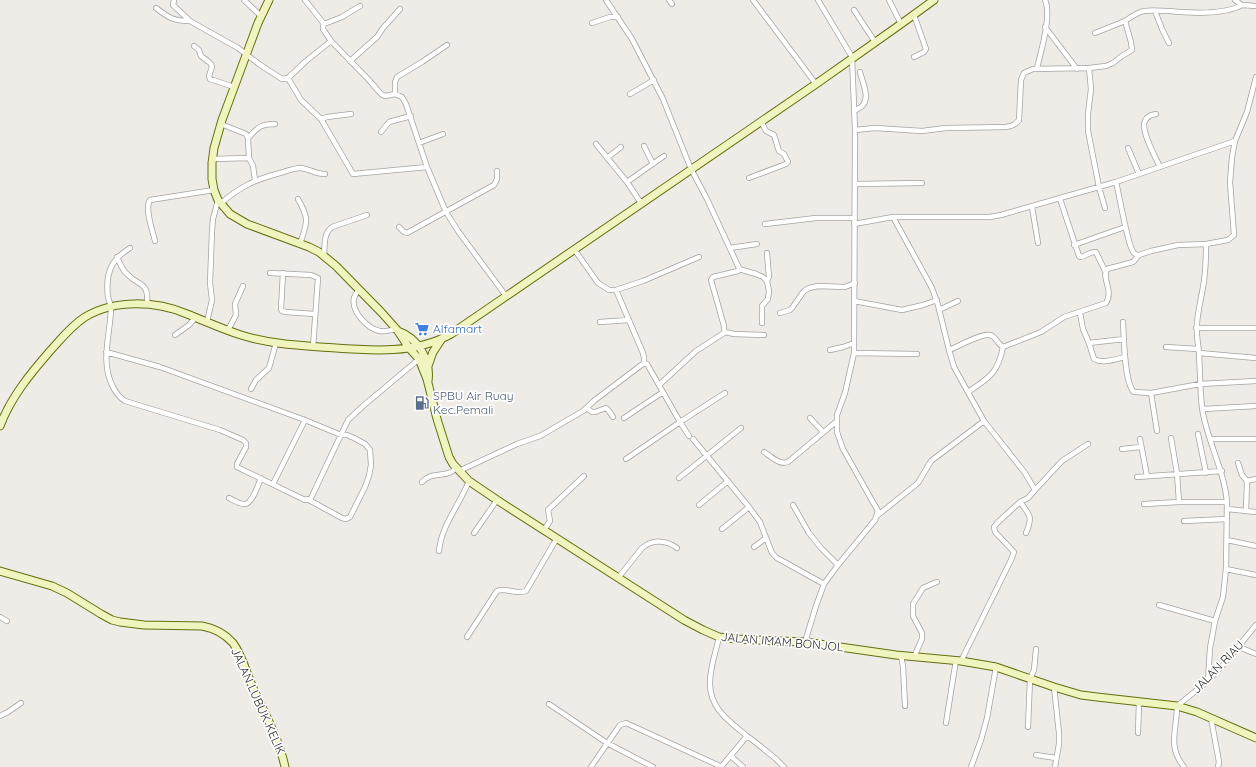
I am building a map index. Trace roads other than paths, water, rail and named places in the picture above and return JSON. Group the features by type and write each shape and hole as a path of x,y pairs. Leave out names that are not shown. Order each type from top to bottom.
{"main road":[{"path":"269,0 261,16 246,55 214,148 212,173 214,190 219,202 230,214 247,224 314,249 324,256 336,266 397,330 406,335 419,346"},
{"path":"0,426 7,408 21,385 69,330 84,318 111,308 147,304 162,306 248,337 276,343 313,347 386,351 419,346 441,340 816,84 934,0"},
{"name":"JALAN IMAM BONJOL","path":"397,330 409,348 419,359 427,379 435,414 449,457 457,470 469,481 497,500 684,620 703,630 719,637 805,642 901,656 959,661 996,668 1054,687 1091,696 1177,706 1197,712 1256,738"},
{"path":"428,366 433,352 441,340"},
{"name":"JALAN IMAM BONJOL","path":"419,346 428,366 428,386"},
{"name":"JALAN LUBUK KELIK","path":"0,571 52,586 101,614 120,622 144,625 202,626 223,634 237,649 270,723 285,767"}],"street":[{"path":"174,0 173,5 190,21 238,48 282,79 288,78 331,41"},
{"path":"244,0 261,16"},
{"path":"305,0 324,24 323,29 331,41 381,94 385,96 395,94 402,96 411,116 427,167 446,212 458,231 506,296"},
{"path":"753,0 816,84"},
{"path":"818,0 852,57 856,184 854,218 854,353 845,393 837,415 837,432 840,442 876,507 878,515"},
{"path":"889,0 902,24"},
{"path":"1037,68 1048,14 1045,0"},
{"path":"1235,0 1242,5"},
{"path":"608,1 654,80 672,118 691,169 707,198 739,269"},
{"path":"1095,33 1125,21 1141,12 1155,11 1193,13 1228,10 1242,5 1256,6"},
{"path":"324,24 342,18 360,6"},
{"path":"156,8 172,19 179,21 190,21"},
{"path":"350,61 377,37 400,9"},
{"path":"854,10 875,42"},
{"path":"1155,11 1169,43"},
{"path":"914,15 926,49 924,52 914,57"},
{"path":"592,23 618,17"},
{"path":"855,130 875,128 922,131 946,128 1012,126 1019,120 1022,77 1026,71 1037,68 1077,69 1110,65 1132,51 1125,21"},
{"path":"1045,27 1077,69"},
{"path":"395,94 395,82 397,77 447,45"},
{"path":"194,46 211,64 210,79 234,88"},
{"path":"1088,68 1091,89 1088,114 1088,131 1098,187 1105,208"},
{"path":"854,111 863,105 866,100 860,72"},
{"path":"1105,271 1108,268 1133,262 1139,255 1151,251 1228,240 1234,235 1230,182 1232,157 1235,141 1247,112 1256,77"},
{"path":"288,78 301,100 321,119 353,174 427,167"},
{"path":"630,94 654,80"},
{"path":"321,119 331,116 351,114"},
{"path":"1156,114 1147,118 1144,127 1160,167"},
{"path":"381,132 389,122 411,116"},
{"path":"749,178 788,162 784,154 779,151 774,135 766,131 761,121"},
{"path":"221,124 246,134 248,138 249,158 253,166 255,180"},
{"path":"248,138 261,125 275,124"},
{"path":"419,143 443,134"},
{"path":"854,224 893,217 1001,215 1116,182 1235,141"},
{"path":"596,144 627,182 641,203"},
{"path":"644,146 653,164"},
{"path":"607,158 621,147"},
{"path":"1128,148 1139,174"},
{"path":"627,182 664,156"},
{"path":"212,159 249,158"},
{"path":"208,322 212,300 210,283 213,219 219,202 255,180 299,168 318,174 325,174"},
{"path":"399,227 407,233 494,185 497,179 497,171"},
{"path":"1116,182 1125,227 1132,251 1134,254 1139,255"},
{"path":"856,184 922,183"},
{"path":"155,241 149,215 148,204 150,200 214,190"},
{"path":"298,198 307,217 300,244"},
{"path":"1003,347 1041,332 1064,317 1103,305 1107,301 1109,292 1105,271 1096,252 1094,251 1080,257 1074,245 1060,199"},
{"path":"1032,206 1038,243"},
{"path":"324,256 325,238 332,227 367,215"},
{"path":"893,217 922,268 937,300 948,350 954,367 984,421 1025,473 1035,490"},
{"path":"765,224 816,218 854,218"},
{"path":"1074,245 1125,227"},
{"path":"730,248 757,244"},
{"path":"1206,244 1205,274 1196,328 1200,384 1206,430 1222,471 1227,502 1228,540 1223,597 1215,621 1210,648 1208,681"},
{"path":"106,352 160,367 305,420 341,435 347,435 365,444 370,450 369,476 350,517 346,519 342,518 309,500 300,498 237,466 246,447 246,443 243,440 220,430 125,401 120,398 111,383 107,372 106,352 111,308 108,296 108,278 117,258 130,248"},
{"path":"574,249 601,286 609,290 616,290 643,282 699,257"},
{"path":"762,323 762,306 768,299 767,281 769,277 767,253"},
{"path":"117,258 127,275 140,283 146,290 148,295 147,304"},
{"path":"725,332 711,280 713,277 738,271 739,269 756,274 767,281"},
{"path":"270,273 311,275 318,278 314,314 313,347"},
{"path":"283,273 280,309 286,312 314,314"},
{"path":"780,313 790,310 804,291 809,288 818,286 845,287 854,283"},
{"path":"228,330 236,315 235,304 244,286"},
{"path":"359,290 354,299 354,304 363,320 370,327 380,331 397,330"},
{"path":"616,290 644,355 644,363"},
{"path":"854,301 902,310 923,306 937,300"},
{"path":"939,310 958,301"},
{"path":"1080,313 1083,329 1094,359 1097,361 1104,361 1125,357"},
{"path":"175,335 189,325 196,317"},
{"path":"600,322 629,320"},
{"path":"1123,322 1128,381 1131,389 1136,393 1200,384 1256,381"},
{"path":"1196,328 1256,328"},
{"path":"725,332 734,334 764,335"},
{"path":"659,385 696,351 725,332"},
{"path":"948,350 985,335 990,335 995,338 1003,347"},
{"path":"1089,342 1124,339"},
{"path":"830,350 843,347 854,342"},
{"path":"251,389 256,380 269,368 276,343"},
{"path":"968,392 988,378 999,364 1003,347"},
{"path":"1166,347 1256,358"},
{"path":"854,353 917,354"},
{"path":"309,500 348,420 354,413 419,359"},
{"path":"644,363 647,364 680,422 691,438 750,507 760,522 772,553 777,558 824,584"},
{"path":"422,482 429,476 450,473 517,444 540,436 583,411 595,400 644,363"},
{"path":"624,418 663,392"},
{"path":"1151,392 1157,431"},
{"path":"626,459 725,393"},
{"path":"1203,409 1256,406"},
{"path":"587,408 592,412 606,408 613,417"},
{"path":"810,418 823,432"},
{"path":"273,484 305,420"},
{"path":"764,452 777,461 786,463 837,421"},
{"path":"805,642 824,584 878,515 918,483 931,461 984,421"},
{"path":"679,478 741,428"},
{"path":"1198,434 1206,473"},
{"path":"1171,438 1178,473 1179,502"},
{"path":"1140,439 1147,476"},
{"path":"1210,439 1256,439"},
{"path":"946,723 959,661 1014,552 995,532 994,527 1020,502 1028,498 1062,461 1088,444"},
{"path":"1122,449 1141,447"},
{"path":"1238,463 1242,475 1247,481 1246,510"},
{"path":"1137,477 1222,471"},
{"path":"544,530 550,521 548,510 584,476"},
{"path":"229,498 243,504 251,501 261,478"},
{"path":"1247,481 1256,479"},
{"path":"439,551 442,534 469,481"},
{"path":"699,505 728,481"},
{"path":"474,532 497,500"},
{"path":"1020,502 1031,518 1026,533"},
{"path":"1144,504 1227,502"},
{"path":"793,505 809,533 838,566"},
{"path":"722,529 750,507"},
{"path":"1227,509 1256,512"},
{"path":"1184,521 1227,520"},
{"path":"467,637 497,591 505,590 516,593 526,591 556,538"},
{"path":"754,547 766,538"},
{"path":"1228,540 1256,546"},
{"path":"618,578 646,544 651,542 668,542 677,548"},
{"path":"1226,569 1256,575"},
{"path":"914,657 922,639 922,633 912,616 913,604 923,588 937,582"},
{"path":"1159,605 1215,621"},
{"path":"0,617 7,621"},
{"name":"JALAN RIAU","path":"1177,706 1200,689 1208,681 1256,626"},
{"path":"719,637 710,681 710,692 714,704 724,717 784,767"},
{"path":"1239,647 1256,654"},
{"path":"1028,727 1030,679 1034,670 1036,649"},
{"path":"901,656 906,706"},
{"path":"970,767 981,740 987,718 996,668"},
{"path":"1054,687 1060,733 1055,767"},
{"path":"1138,733 1139,702"},
{"path":"0,716 21,703"},
{"path":"549,704 607,743 653,767"},
{"path":"1177,706 1174,744 1176,752 1184,767"},
{"path":"1211,718 1219,762 1218,767"},
{"path":"591,767 620,725 626,723 722,767 747,736"},
{"path":"1036,755 1056,758"},
{"path":"731,756 743,767"}],"place":[{"name":"Alfamart","path":"422,329"},
{"name":"SPBU Air Ruay Kec.Pemali","path":"422,403"}]}
